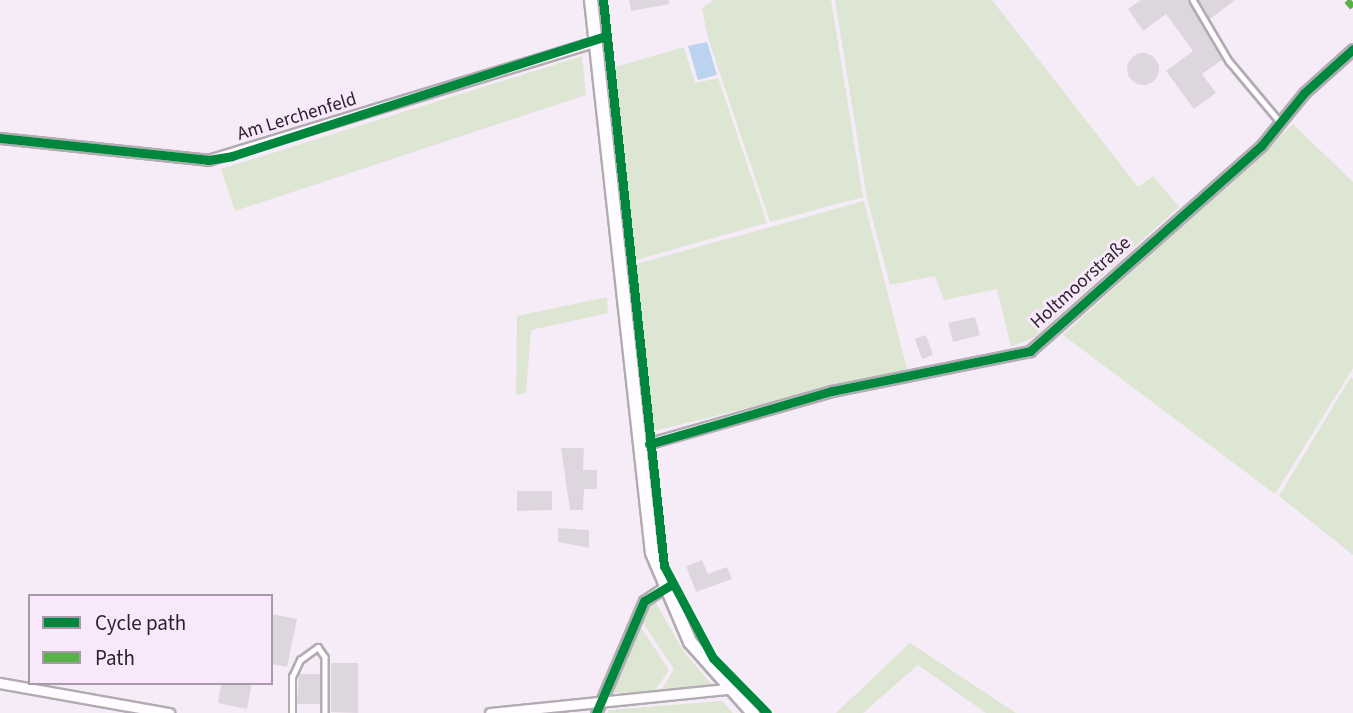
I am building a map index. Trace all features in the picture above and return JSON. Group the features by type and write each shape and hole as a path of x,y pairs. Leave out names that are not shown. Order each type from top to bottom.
{"street":[{"path":"591,0 648,529 663,588 690,642 727,689 753,713"},
{"name":"Am Lerchenfeld","path":"0,138 208,160 595,42"},
{"name":"Holtmoorstraße","path":"639,446 832,391 1030,351 1281,123 1353,49"},
{"path":"596,713 644,601 663,588"},
{"path":"0,682 169,713"},
{"path":"490,713 727,689"}],"lane":[{"path":"1193,0 1229,61 1281,123"},
{"path":"292,713 292,677 300,660 318,647 325,657 325,713"}],"green space":[{"path":"713,0 831,0 863,197 770,222 708,38 702,8"},
{"path":"835,0 992,0 1138,187 1153,176 1179,207 1034,337 1011,347 997,289 944,300 935,276 890,285 867,198"},
{"path":"684,47 695,83 718,78 767,223 636,260 615,67"},
{"path":"582,56 586,95 235,211 221,169"},
{"path":"1293,124 1353,182 1353,368 1275,494 1063,335"},
{"path":"864,201 907,369 654,431 636,264"},
{"path":"607,297 608,313 531,330 526,393 516,395 517,316"},
{"path":"1351,377 1353,379 1353,555 1279,496"},
{"path":"654,600 684,652 714,687 660,692 674,669 642,622"},
{"path":"640,626 669,670 654,692 608,693"},
{"path":"910,643 1016,713 986,713 918,665 863,713 836,713"},
{"path":"722,701 733,713 607,713 609,710"}],"water":[{"path":"707,42 717,75 698,80 688,46"}],"building":[{"path":"629,0 669,0 669,4 631,11"},
{"path":"1141,0 1188,0 1222,60 1202,74 1216,93 1194,109 1166,71 1193,51 1166,14 1143,31 1128,9"},
{"path":"1199,0 1235,0 1210,19"},
{"path":"1143,53 1154,58 1159,69 1154,80 1143,85 1132,80 1127,69 1132,58"},
{"path":"975,317 980,335 953,342 948,323"},
{"path":"926,335 933,355 922,359 915,339"},
{"path":"561,448 584,448 583,470 597,470 597,489 584,489 583,510 570,510"},
{"path":"517,491 552,491 552,510 517,511"},
{"path":"558,528 589,530 589,548 558,542"},
{"path":"702,560 708,574 727,567 732,579 696,592 686,566"},
{"path":"273,614 297,619 287,667 273,664"},
{"path":"331,663 358,663 358,713 331,712"},
{"path":"299,674 320,674 320,704 297,704"},
{"path":"221,685 252,685 247,709 218,703"}],"marked path":[{"path":"1347,0 1353,7"}],"cycle path":[{"path":"603,0 664,566 713,658 767,713"},
{"path":"0,138 208,160 232,156 606,36"},
{"path":"649,444 832,391 1030,351 1261,146 1304,93 1353,49"},
{"path":"596,713 644,601 671,585"}]}
